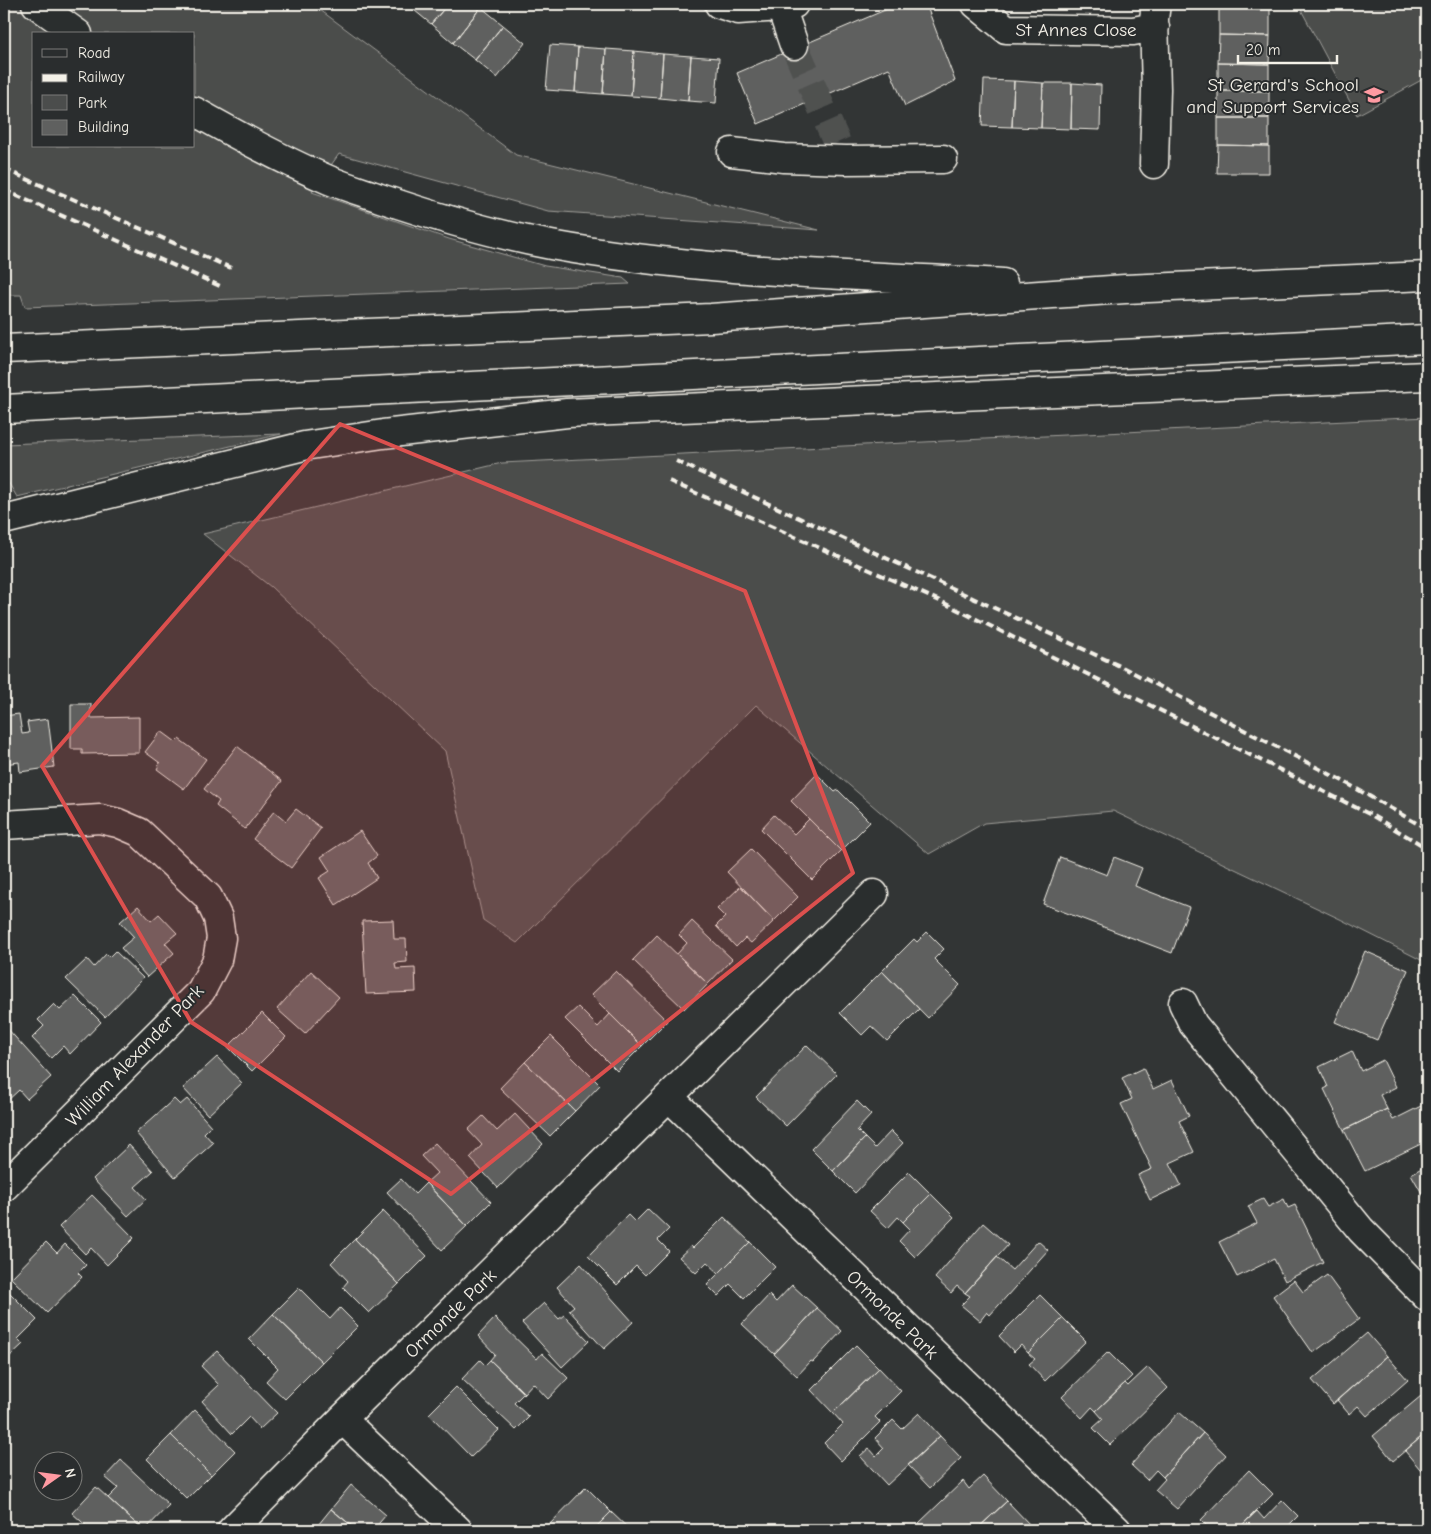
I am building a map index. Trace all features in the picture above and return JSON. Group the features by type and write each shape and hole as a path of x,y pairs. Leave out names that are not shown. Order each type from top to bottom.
{"main road":[{"path":"36,4 75,32"},
{"path":"719,4 738,10 787,5 794,45"},
{"name":"St Annes Close","path":"976,4 1006,29 1133,30 1155,15"},
{"path":"1154,164 1155,15"},
{"path":"195,112 264,150 330,180 462,224 551,245 655,260 796,272 1125,289"},
{"path":"732,152 784,158 842,152 943,159"},
{"path":"4,350 711,318 1125,289 1427,276"},
{"path":"4,409 1427,340"},
{"path":"4,520 304,446 383,434 567,413 1427,376"},
{"name":"William Alexander Park","path":"4,825 100,819 118,823 139,832 208,897 218,918 221,938 217,960 201,991 4,1187"},
{"name":"Ormonde Park","path":"232,1530 874,894"},
{"path":"1182,1003 1193,1024 1361,1230 1427,1297"},
{"name":"Ormonde Park","path":"670,1097 1116,1530"},
{"path":"342,1419 458,1530"}],"highlighted area":[{"path":"340,424 745,591 853,873 451,1194 191,1022 42,766"}],"green space":[{"path":"4,4 312,4 516,155 819,230 548,211 339,154 312,192 449,239 545,266 623,278 630,284 25,307 21,295 4,295"},
{"path":"1298,4 1427,4 1427,77 1357,115"},
{"path":"1427,417 1427,963 1340,919 1113,811 984,823 929,854 756,705 517,943 483,920 445,751 271,587 203,534 502,463"},
{"path":"281,434 17,497 8,482 4,483 4,444"}],"building":[{"path":"411,4 448,4 431,24 409,6"},
{"path":"448,4 477,4 481,7 453,43 431,24"},
{"path":"899,4 926,4 955,81 905,106 889,68 758,124 737,73"},
{"path":"481,7 503,25 475,60 453,43"},
{"path":"1219,8 1270,9 1270,36 1219,35"},
{"path":"503,25 525,43 497,78 475,60"},
{"path":"1219,35 1270,36 1269,64 1218,63"},
{"path":"550,45 578,47 575,92 546,90"},
{"path":"578,47 606,49 603,94 575,92"},
{"path":"606,49 634,51 631,96 603,94"},
{"path":"634,51 663,54 660,98 631,96"},
{"path":"663,54 691,56 688,101 660,98"},
{"path":"691,56 719,58 716,103 688,101"},
{"path":"1218,63 1269,64 1269,91 1218,91"},
{"path":"984,80 1014,81 1012,127 982,126"},
{"path":"1014,81 1043,83 1041,128 1012,127"},
{"path":"1043,83 1072,83 1071,129 1041,128"},
{"path":"1072,83 1101,85 1100,130 1071,129"},
{"path":"1218,91 1269,91 1269,118 1218,118"},
{"path":"1218,118 1269,118 1269,146 1218,145"},
{"path":"1218,145 1269,146 1269,173 1217,173"},
{"path":"71,704 91,704 91,718 139,717 139,753 82,754 82,749 71,749"},
{"path":"19,714 22,734 29,733 27,722 48,719 54,767 20,772 19,762 4,764 4,716"},
{"path":"161,731 176,742 179,739 206,759 184,789 157,769 160,763 145,752"},
{"path":"237,746 282,781 245,829 216,806 219,801 204,789"},
{"path":"817,774 835,792 838,790 870,822 841,851 791,801"},
{"path":"296,809 321,828 291,868 253,839 274,811 286,821"},
{"path":"774,815 794,834 809,819 841,851 812,880 761,829"},
{"path":"360,831 377,856 368,863 377,878 336,905 319,878 330,871 321,857"},
{"path":"751,849 798,897 774,921 727,872"},
{"path":"1060,857 1107,875 1114,857 1142,868 1135,886 1189,907 1172,953 1043,904"},
{"path":"741,886 774,921 751,943 745,938 736,947 716,926 725,917 717,909"},
{"path":"138,906 151,921 159,914 177,933 165,943 174,953 147,977 121,948 134,937 120,922"},
{"path":"393,920 394,939 406,939 407,962 395,963 396,969 415,968 416,992 366,994 362,921"},
{"path":"692,921 732,959 708,984 677,954 687,943 679,935"},
{"path":"927,932 944,949 934,959 960,985 928,1018 882,971 914,939 917,942"},
{"path":"657,935 708,984 684,1009 633,960"},
{"path":"115,951 143,978 105,1017 66,979 87,959 94,967 106,954 109,957"},
{"path":"1365,951 1408,970 1377,1040 1335,1022"},
{"path":"311,971 339,997 305,1034 277,1009"},
{"path":"616,971 667,1021 642,1046 591,995"},
{"path":"882,971 919,1009 887,1041 871,1026 862,1035 840,1013"},
{"path":"75,996 101,1022 70,1054 63,1046 51,1058 32,1038 44,1026 38,1020 54,1004 60,1010"},
{"path":"578,1007 598,1027 610,1014 642,1046 617,1071 565,1019"},
{"path":"262,1013 286,1037 252,1071 228,1047"},
{"path":"6,1027 51,1077 27,1099 19,1090 6,1102 4,1100 4,1029"},
{"path":"551,1036 600,1085 575,1111 525,1062"},
{"path":"807,1045 837,1074 786,1126 756,1097"},
{"path":"1352,1051 1361,1071 1383,1060 1396,1087 1380,1095 1387,1109 1344,1130 1324,1089 1328,1087 1319,1067"},
{"path":"217,1057 242,1083 208,1115 183,1088"},
{"path":"525,1062 575,1111 550,1136 500,1088"},
{"path":"1143,1068 1153,1089 1172,1080 1189,1116 1179,1121 1194,1152 1170,1163 1181,1185 1150,1200 1138,1175 1152,1169 1121,1104 1132,1099 1122,1078"},
{"path":"174,1099 180,1105 187,1099 211,1126 204,1133 213,1143 175,1177 136,1133"},
{"path":"857,1101 871,1115 857,1130 865,1138 833,1171 811,1149"},
{"path":"1423,1105 1427,1113 1427,1141 1365,1171 1344,1130 1387,1109 1393,1120"},
{"path":"515,1114 543,1144 498,1188 470,1158 482,1145 468,1130 483,1116 497,1131"},
{"path":"891,1131 903,1143 855,1193 833,1171 865,1138 875,1148"},
{"path":"435,1143 491,1202 467,1226 426,1183 437,1173 421,1156"},
{"path":"129,1145 153,1171 135,1187 146,1199 128,1216 93,1179"},
{"path":"1427,1165 1427,1202 1411,1174"},
{"path":"909,1172 931,1194 903,1222 898,1217 888,1228 870,1211"},
{"path":"401,1179 415,1194 426,1183 467,1226 442,1250 387,1192"},
{"path":"931,1194 954,1217 915,1257 899,1241 910,1229 903,1222"},
{"path":"92,1195 134,1238 107,1265 91,1248 85,1254 59,1227"},
{"path":"1263,1199 1268,1207 1284,1199 1288,1208 1295,1205 1323,1262 1285,1281 1274,1259 1237,1277 1219,1242 1257,1223 1248,1206"},
{"path":"648,1209 669,1229 658,1240 669,1251 645,1275 636,1266 617,1285 588,1256 628,1215 635,1222"},
{"path":"383,1211 427,1256 399,1284 355,1239"},
{"path":"724,1217 750,1242 719,1273 707,1262 696,1273 679,1257 691,1246 693,1248"},
{"path":"983,1223 1008,1245 965,1293 957,1286 951,1293 935,1278"},
{"path":"355,1239 399,1284 369,1313 343,1287 348,1281 331,1263"},
{"path":"1038,1241 1048,1250 990,1315 987,1312 980,1321 961,1305 970,1296 965,1293 997,1257 1012,1270"},
{"path":"46,1242 57,1253 65,1244 86,1265 78,1273 82,1277 47,1313 11,1278"},
{"path":"750,1242 775,1267 744,1298 730,1284 718,1296 707,1285"},
{"path":"581,1264 633,1322 604,1349 569,1310 574,1306 557,1287"},
{"path":"1327,1275 1359,1319 1313,1353 1273,1296 1294,1280 1303,1292"},
{"path":"792,1285 817,1308 774,1354 742,1324 769,1295 776,1302"},
{"path":"4,1287 37,1320 18,1339 23,1344 7,1359 4,1356"},
{"path":"299,1288 330,1319 340,1308 358,1326 322,1362 273,1314"},
{"path":"1040,1295 1063,1318 1028,1353 1021,1345 1014,1352 999,1336"},
{"path":"544,1303 559,1319 564,1315 589,1341 562,1367 522,1323"},
{"path":"817,1308 842,1331 797,1376 774,1354"},
{"path":"273,1314 322,1362 285,1399 266,1381 278,1368 249,1339"},
{"path":"495,1318 537,1359 542,1353 568,1378 548,1399 533,1383 524,1393 490,1360 495,1354 478,1336"},
{"path":"1063,1318 1086,1341 1045,1381 1029,1364 1035,1359 1028,1353"},
{"path":"1367,1333 1387,1356 1333,1404 1312,1380"},
{"path":"856,1345 879,1368 833,1413 811,1390"},
{"path":"217,1351 277,1413 260,1429 249,1417 232,1434 202,1401 219,1385 201,1366"},
{"path":"1108,1352 1132,1376 1096,1411 1092,1407 1082,1418 1062,1397"},
{"path":"1387,1356 1408,1380 1367,1416 1358,1406 1349,1414 1337,1400"},
{"path":"480,1360 485,1365 490,1360 524,1393 514,1403 529,1417 516,1430 462,1379"},
{"path":"1148,1367 1168,1388 1110,1445 1093,1428 1103,1419 1096,1411 1125,1383 1128,1386"},
{"path":"879,1368 901,1391 875,1417 880,1422 841,1461 824,1443 843,1424 833,1413"},
{"path":"456,1387 499,1430 471,1457 429,1414"},
{"path":"1421,1396 1427,1404 1427,1432 1393,1461 1373,1436"},
{"path":"195,1410 235,1451 211,1475 171,1435"},
{"path":"1179,1412 1203,1433 1163,1477 1156,1470 1147,1480 1131,1465"},
{"path":"919,1413 940,1436 887,1485 860,1456 869,1448 876,1456 884,1448 875,1438 893,1420 902,1429"},
{"path":"1427,1432 1427,1474 1425,1475 1405,1451"},
{"path":"1203,1433 1226,1455 1177,1509 1155,1490 1165,1479 1163,1477"},
{"path":"171,1435 211,1475 187,1499 147,1459"},
{"path":"940,1436 961,1458 930,1488 908,1465"},
{"path":"121,1460 169,1505 145,1530 108,1498 118,1488 105,1477"},
{"path":"1249,1470 1273,1494 1237,1530 1211,1530 1201,1520"},
{"path":"983,1476 1007,1501 976,1530 927,1530 919,1523 963,1481 969,1489"},
{"path":"351,1485 386,1515 373,1530 357,1530 331,1509"},
{"path":"96,1487 143,1530 91,1530 72,1513"},
{"path":"586,1487 611,1512 593,1530 548,1530 546,1528"},
{"path":"1282,1500 1298,1516 1284,1530 1237,1530 1257,1511 1264,1519"},
{"path":"1007,1501 1032,1527 1028,1530 976,1530"},
{"path":"331,1509 357,1530 314,1530"},
{"path":"611,1512 630,1530 593,1530"}],"tunnel":[{"path":"794,45 837,143"}],"railway":[{"path":"4,169 231,268"},
{"path":"4,190 220,286"},
{"path":"676,461 1122,667 1341,780 1427,829"},
{"path":"669,481 942,602 1371,815 1427,848"}],"place":[{"name":"St Gerard's School and Support Services","path":"1374,95"}]}
